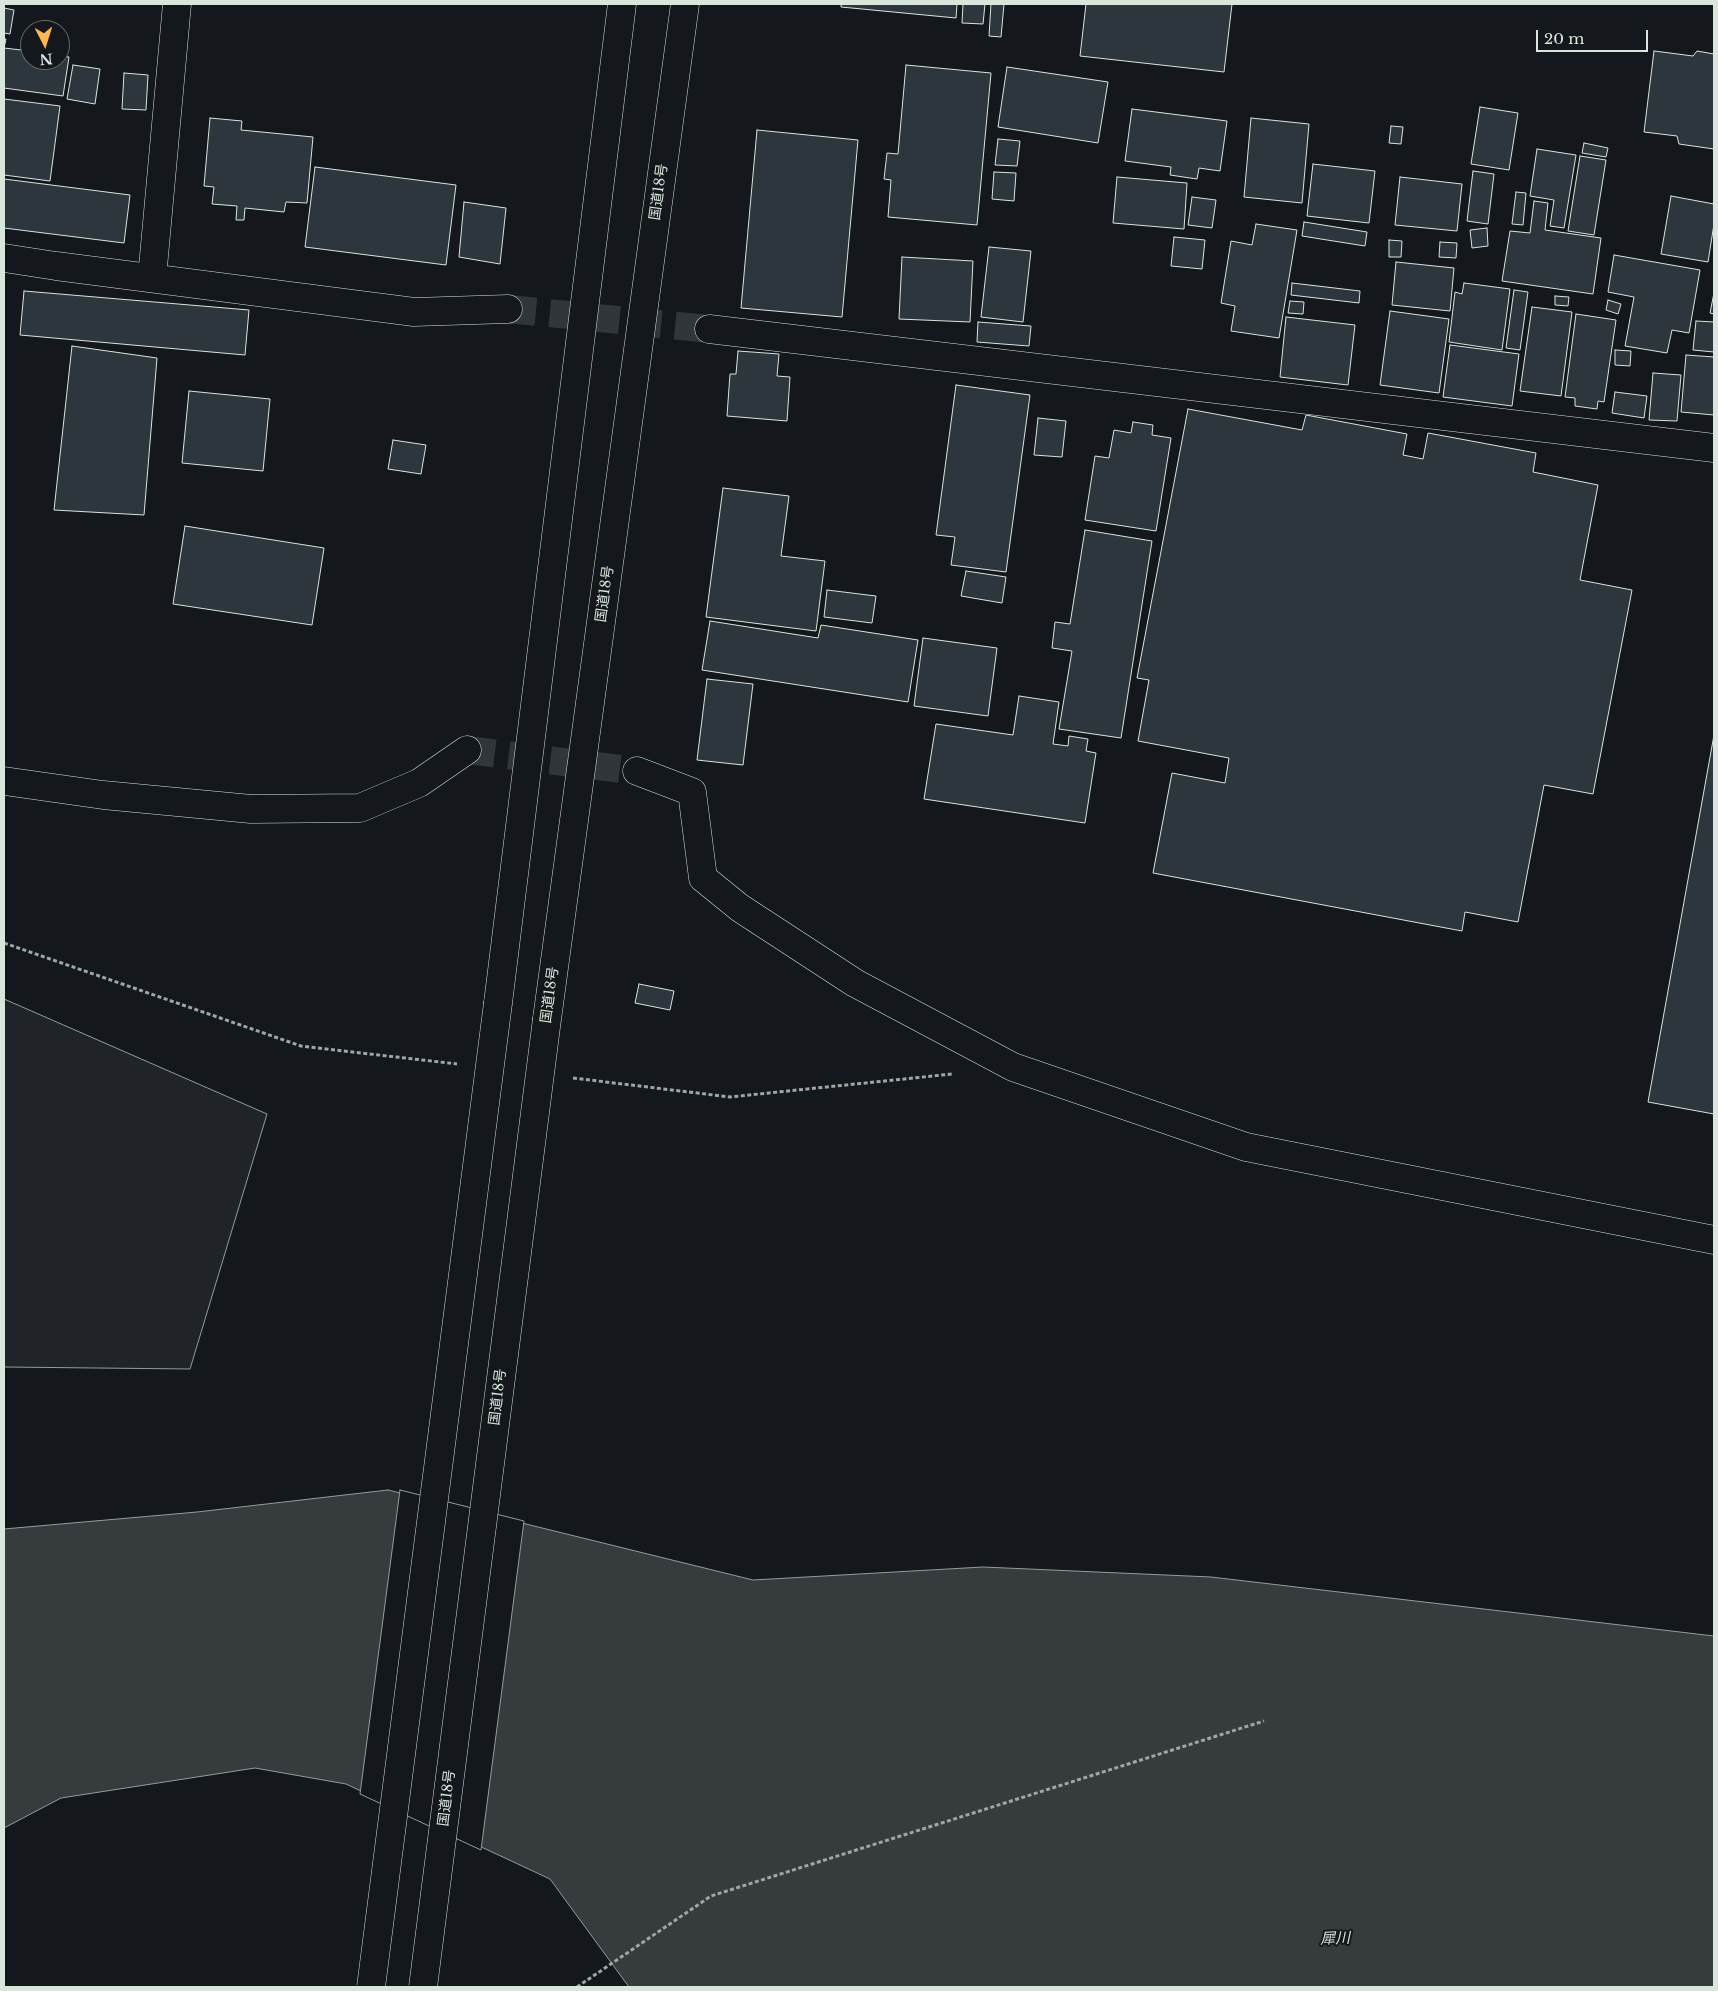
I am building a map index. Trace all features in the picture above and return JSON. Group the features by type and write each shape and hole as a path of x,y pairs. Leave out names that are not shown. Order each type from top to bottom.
{"main road":[{"path":"152,278 177,4"},
{"path":"371,1987 498,1003 622,4"},
{"name":"国道18号","path":"423,1987 547,1019 685,4"},
{"path":"4,258 414,312 508,309"},
{"path":"708,329 1714,448"},
{"path":"4,781 102,795 251,809 360,808 419,783 467,750"},
{"path":"636,771 692,792 704,878 740,908 855,984 1013,1068 1246,1147 1714,1240"}],"path":[{"path":"576,1987 711,1896 1264,1721"}],"shaded area":[{"path":"4,999 267,1114 190,1369 4,1367"}],"water":[{"name":"犀川","path":"388,1490 753,1580 983,1567 1211,1577 1714,1636 1714,1987 629,1987 550,1879 346,1784 255,1768 61,1798 4,1828 4,1529 197,1512"}],"pier":[{"path":"400,1490 524,1521 481,1850 360,1794"}],"building":[{"path":"841,4 957,4 956,18 841,7"},
{"path":"963,4 985,4 983,24 962,23"},
{"path":"991,4 1004,4 1001,37 989,36"},
{"path":"1086,4 1232,4 1224,72 1080,56"},
{"path":"4,8 14,10 10,34 4,33"},
{"path":"4,48 20,50 20,70 67,70 63,96 4,88"},
{"path":"1654,51 1693,56 1697,51 1714,54 1714,149 1679,144 1677,136 1644,132"},
{"path":"73,65 100,69 95,104 67,99"},
{"path":"906,65 991,73 977,225 888,217 891,180 884,179 887,153 898,154"},
{"path":"1007,67 1108,82 1098,143 998,127"},
{"path":"124,73 148,75 146,110 122,109"},
{"path":"4,99 60,106 50,181 4,175"},
{"path":"1480,107 1518,113 1509,170 1471,164"},
{"path":"1132,109 1227,121 1220,171 1199,168 1197,179 1170,175 1171,167 1125,161"},
{"path":"210,118 242,121 241,130 313,137 307,203 286,202 284,212 245,208 244,220 236,220 237,206 212,204 214,187 204,186"},
{"path":"1251,118 1309,124 1302,203 1244,197"},
{"path":"1391,126 1403,127 1401,144 1389,143"},
{"path":"757,130 858,140 842,317 741,308"},
{"path":"998,139 1020,141 1017,166 995,165"},
{"path":"1584,143 1608,148 1606,157 1582,153"},
{"path":"1537,149 1576,155 1564,228 1550,226 1554,200 1530,196"},
{"path":"1580,156 1606,160 1594,235 1568,231"},
{"path":"1313,164 1375,171 1369,223 1307,216"},
{"path":"315,167 456,185 446,265 305,247"},
{"path":"1473,171 1494,174 1488,224 1467,221"},
{"path":"994,172 1016,173 1014,201 992,199"},
{"path":"1117,177 1187,183 1184,229 1113,223"},
{"path":"1400,177 1462,184 1457,231 1395,225"},
{"path":"4,179 130,195 124,243 4,228"},
{"path":"1516,192 1526,193 1523,225 1512,224"},
{"path":"1671,196 1714,204 1714,224 1708,262 1661,254"},
{"path":"1192,197 1216,200 1212,228 1188,225"},
{"path":"1534,201 1548,203 1545,230 1601,238 1593,294 1502,281 1510,231 1530,233"},
{"path":"464,202 506,208 500,264 459,257"},
{"path":"1304,222 1367,232 1365,246 1302,236"},
{"path":"1256,224 1297,230 1279,338 1231,331 1235,306 1221,303 1231,241 1252,245"},
{"path":"1487,228 1488,246 1472,248 1470,230"},
{"path":"1174,237 1205,240 1202,269 1171,266"},
{"path":"1389,240 1402,241 1401,257 1389,257"},
{"path":"1440,242 1457,243 1456,258 1439,257"},
{"path":"989,247 1031,251 1023,322 981,317"},
{"path":"1614,255 1700,270 1689,333 1672,330 1667,353 1625,346 1634,297 1608,292"},
{"path":"902,257 973,261 970,322 899,319"},
{"path":"1396,262 1454,268 1450,311 1392,305"},
{"path":"1292,283 1360,291 1359,303 1291,295"},
{"path":"1464,283 1510,289 1502,350 1449,342 1455,292 1462,294"},
{"path":"1514,290 1528,292 1520,350 1506,348"},
{"path":"24,291 249,310 245,355 20,335"},
{"path":"1714,293 1714,314 1710,313"},
{"path":"1555,296 1569,297 1568,306 1555,305"},
{"path":"1608,300 1621,304 1618,314 1606,310"},
{"path":"1290,301 1304,302 1303,314 1288,313"},
{"path":"1532,307 1572,312 1561,396 1520,391"},
{"path":"1390,311 1449,319 1439,393 1380,385"},
{"path":"1576,314 1616,320 1604,402 1598,401 1597,409 1575,406 1575,398 1565,397"},
{"path":"1286,317 1355,325 1348,385 1280,377"},
{"path":"1696,321 1714,322 1714,352 1693,350"},
{"path":"978,322 1031,326 1029,346 977,342"},
{"path":"1450,345 1519,354 1512,406 1443,397"},
{"path":"72,346 157,358 144,515 54,510"},
{"path":"1615,350 1631,351 1630,366 1615,365"},
{"path":"738,351 779,354 777,376 790,377 787,421 727,416 730,374 736,374"},
{"path":"1686,355 1714,357 1714,415 1681,412"},
{"path":"1653,373 1681,375 1677,421 1649,420"},
{"path":"956,385 1030,395 1006,572 951,565 955,537 936,535"},
{"path":"189,391 270,399 263,471 182,463"},
{"path":"1615,392 1647,396 1644,418 1612,413"},
{"path":"1188,409 1302,430 1306,415 1407,434 1403,455 1423,459 1428,433 1536,453 1533,472 1598,485 1580,580 1632,590 1593,794 1544,785 1518,922 1465,912 1462,931 1153,873 1172,773 1225,783 1229,758 1138,741 1149,680 1137,678"},
{"path":"1038,418 1066,421 1062,457 1034,455"},
{"path":"1133,422 1153,425 1152,435 1171,438 1156,531 1085,520 1095,456 1109,458 1114,430 1131,433"},
{"path":"393,440 426,445 421,474 388,469"},
{"path":"723,488 789,496 781,556 825,561 816,631 706,617"},
{"path":"185,526 324,548 312,625 173,604"},
{"path":"1085,530 1152,541 1121,738 1059,729 1072,651 1052,648 1055,622 1070,624"},
{"path":"966,571 1006,577 1002,603 961,596"},
{"path":"827,590 876,596 872,623 824,617"},
{"path":"710,621 818,638 821,625 918,640 908,702 702,670"},
{"path":"923,638 997,648 988,716 914,706"},
{"path":"707,679 753,684 743,765 697,760"},
{"path":"1019,696 1059,702 1053,744 1068,746 1069,736 1088,739 1086,751 1096,753 1085,823 924,799 936,724 1013,735"},
{"path":"1714,735 1714,1114 1648,1102"},
{"path":"639,984 674,991 670,1010 635,1003"}],"tunnel":[{"path":"508,309 709,329"},
{"path":"467,750 637,771"}]}
